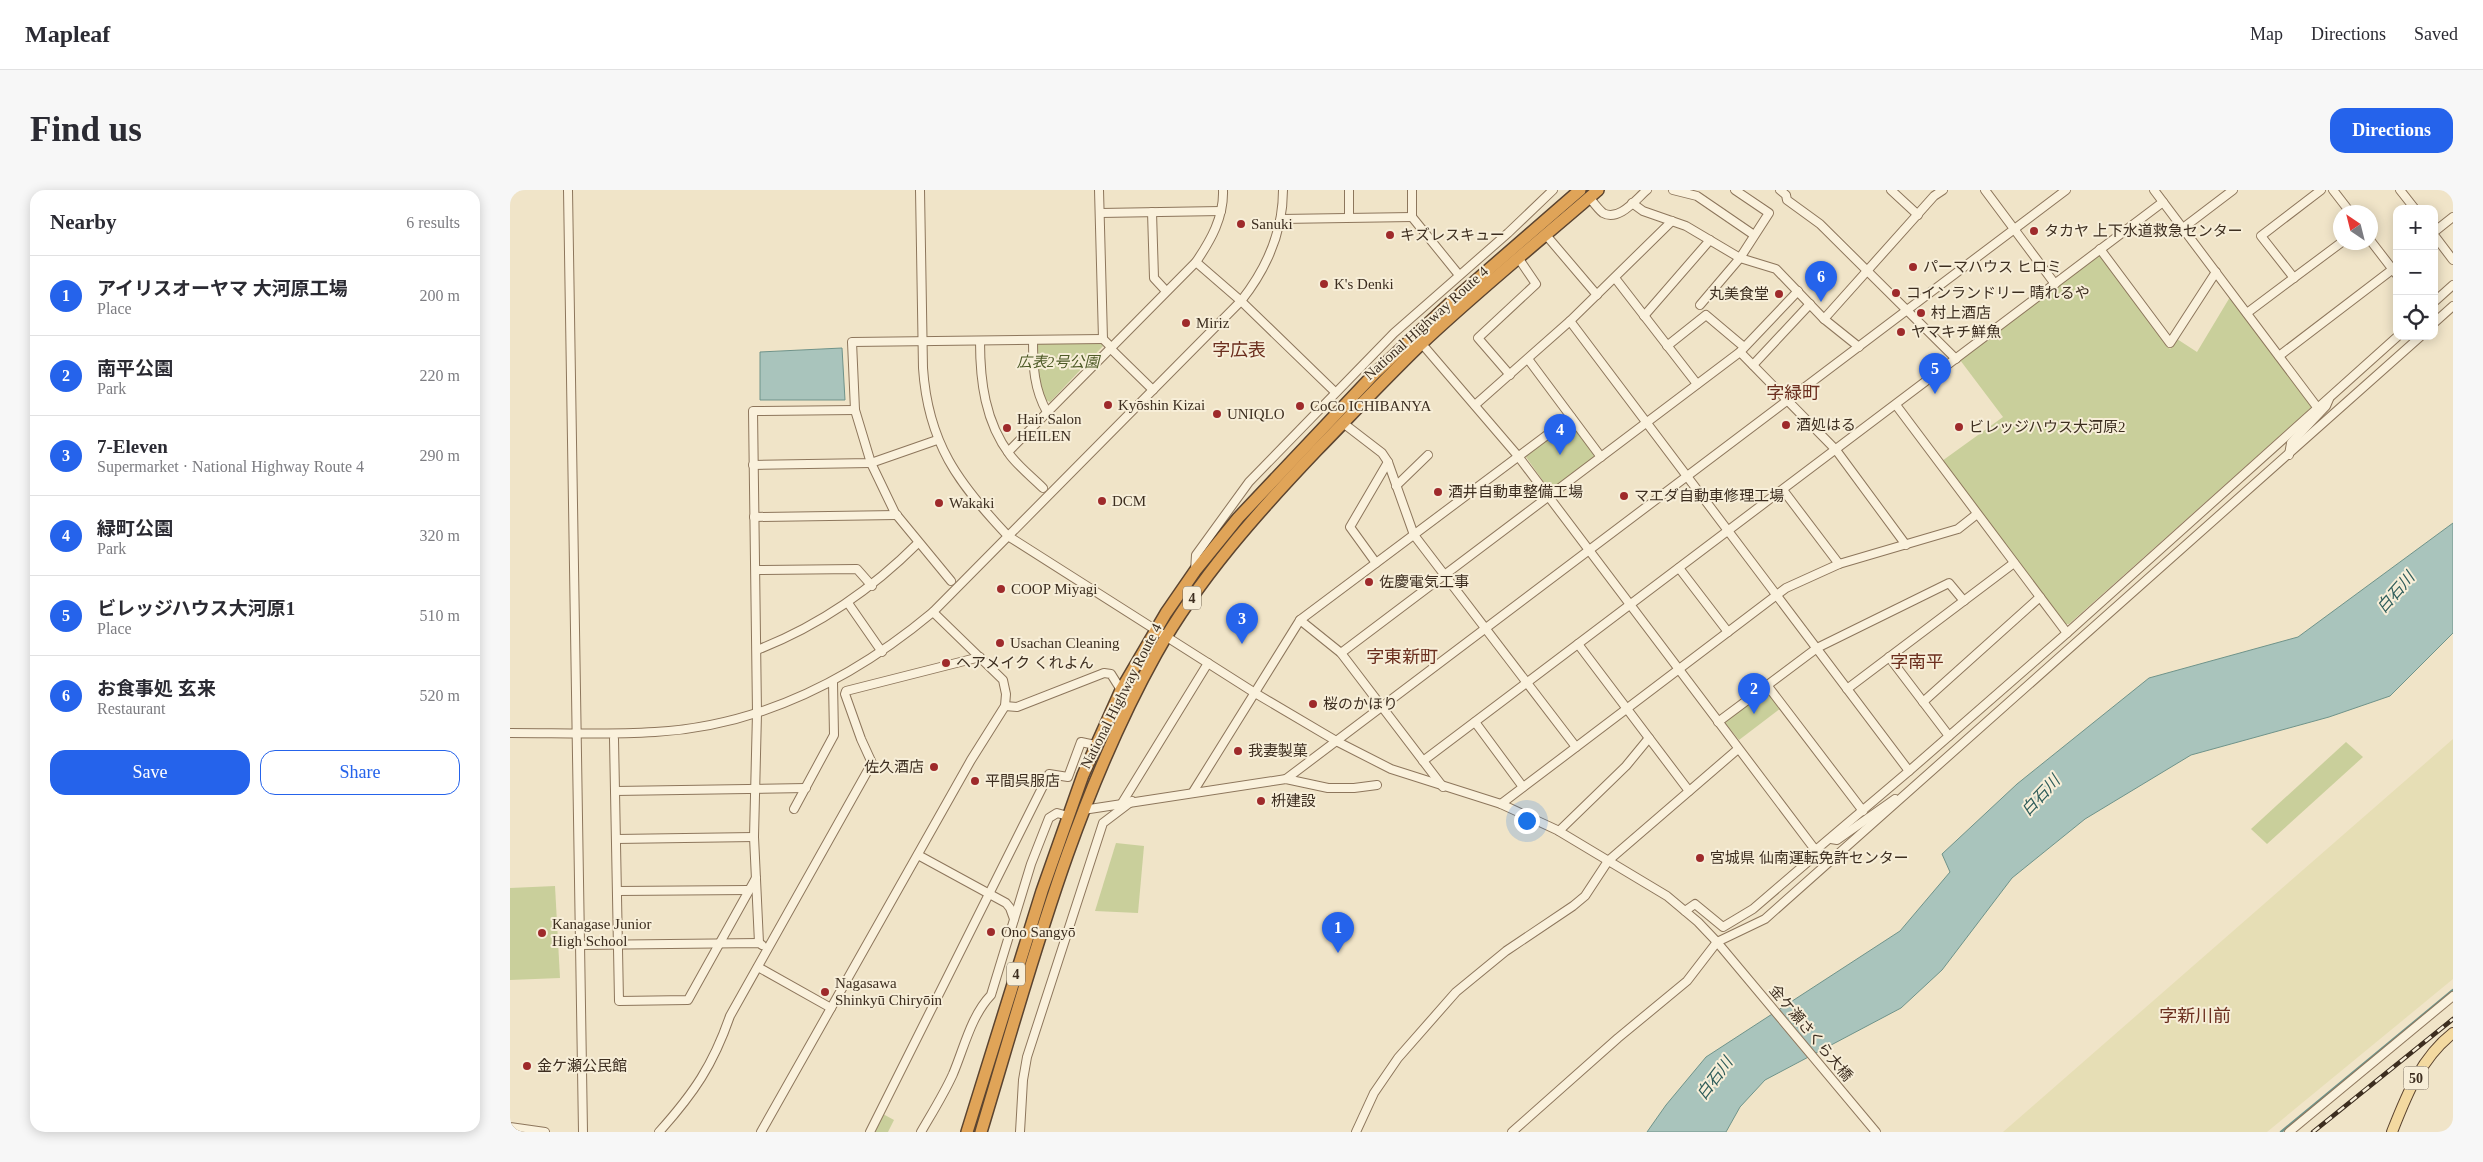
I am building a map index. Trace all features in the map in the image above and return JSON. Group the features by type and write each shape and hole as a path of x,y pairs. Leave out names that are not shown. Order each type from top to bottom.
{"highway":[{"name":"National Highway Route 4","path":"981,1132 1047,916 1083,810 1114,735 1167,637 1210,572 1237,538 1343,423 1422,344 1546,236 1589,192"},
{"name":"National Highway Route 4","path":"967,1132 1068,816 1094,745 1121,690 1156,630 1195,572 1238,518 1374,374 1449,304 1589,192"}],"main road":[{"name":"50","path":"2392,1132 2424,1061 2437,1045 2453,1033"}],"street":[{"path":"568,190 583,1132"},
{"name":"金ケ瀬さくら大橋","path":"920,190 924,394 937,440 954,472 975,501 1008,536 1255,693 1338,742 1391,769 1501,804 1559,831 1666,896 1685,911 1717,942 1876,1132"},
{"path":"1099,190 1103,339 1153,390"},
{"path":"1008,452 1196,262 1207,245 1221,211 1223,190"},
{"path":"510,733 656,732 710,724 757,713 833,682 882,652 933,612 1241,300 1265,266 1274,245 1281,219 1282,190"},
{"path":"1349,190 1349,217"},
{"path":"1412,190 1412,217 1459,274"},
{"path":"1195,572 1196,555 1249,482 1394,332 1553,190"},
{"path":"1589,192 1603,212 1612,216 1620,214 1647,190"},
{"path":"1673,190 1697,196 1754,235"},
{"path":"1700,305 1740,258 1768,213 1735,190"},
{"path":"1780,190 1787,200 1820,224 1956,359"},
{"path":"1891,190 1918,214"},
{"path":"1824,320 1918,214 1943,190"},
{"path":"1985,190 2055,284"},
{"path":"1286,779 1338,742 2066,190"},
{"path":"2154,190 2317,407"},
{"path":"2183,228 2233,190"},
{"path":"2294,278 2262,236 2321,190"},
{"path":"2333,190 2345,205"},
{"path":"2403,191 2412,205"},
{"path":"1632,202 1643,210 1686,226 1740,258 1776,269 1824,320 1859,347"},
{"path":"1423,761 2163,202"},
{"path":"1100,213 1221,211"},
{"path":"1152,212 1154,278 1166,291"},
{"path":"1281,219 1412,217"},
{"path":"2438,230 2453,218"},
{"path":"1475,405 1570,322 1672,221"},
{"path":"1546,236 1597,295"},
{"path":"2438,239 2453,260"},
{"path":"1644,316 1710,240"},
{"path":"2100,249 2170,343 2216,272"},
{"path":"2247,313 2333,249"},
{"path":"2378,250 2393,269"},
{"path":"1510,375 1478,338 1536,284 1519,259"},
{"path":"1196,262 1241,300 1335,392"},
{"path":"2279,356 2393,273"},
{"path":"1615,278 1697,384"},
{"path":"2438,298 2453,285"},
{"path":"1341,653 1742,349 1798,291"},
{"path":"1753,364 1810,304"},
{"path":"2438,320 2453,306"},
{"path":"1667,346 1706,315 1742,349 1753,364 1836,450 1906,545"},
{"path":"1570,322 1909,771"},
{"path":"951,581 897,515 871,462 856,410 852,342 1103,339"},
{"path":"1033,340 1033,365 1036,385 1047,412"},
{"path":"1685,911 1695,904 1723,927 1753,909 1817,854 1817,849 2067,633 2393,340"},
{"path":"1512,1132 1618,1038 1688,981 1717,942 1765,918 2417,340"},
{"path":"980,341 980,372 984,400 995,428 1008,452 1043,488"},
{"path":"1422,344 1518,456 1812,847 1817,849"},
{"path":"1528,359 1601,456"},
{"path":"2289,455 2291,443 2326,406 2331,395"},
{"path":"1896,405 2067,633"},
{"path":"760,943 754,837 757,650 753,411 856,410"},
{"path":"1193,792 1300,620 1571,416"},
{"path":"1343,423 1382,453 1388,462 1414,535 1576,747"},
{"path":"754,465 871,462 937,440"},
{"path":"1396,486 1428,455"},
{"path":"1376,563 1350,527 1388,462"},
{"path":"1783,490 1839,564"},
{"path":"1501,804 1786,588 1839,564 1958,529 1977,514"},
{"path":"754,517 897,515"},
{"path":"757,650 806,629 848,603 872,586 918,542"},
{"path":"1847,689 2014,563"},
{"path":"1679,568 1728,632"},
{"path":"756,570 857,569 872,586"},
{"path":"1718,722 1817,648 1949,583 1964,601"},
{"path":"1923,702 2040,597"},
{"path":"848,603 882,652"},
{"path":"761,1132 1004,706 1006,694 1003,680 933,612"},
{"path":"1300,620 1341,653 1443,787"},
{"path":"1578,644 1689,791"},
{"path":"833,694 845,694 846,691 980,657"},
{"path":"1889,657 1949,736"},
{"path":"1122,803 1208,663"},
{"path":"1004,706 1017,707 1104,673 1111,674 1121,690"},
{"path":"794,809 834,735 833,682"},
{"path":"1768,685 1863,811"},
{"path":"659,1132 700,1083 716,1054 730,1016 872,763 845,694"},
{"path":"1475,722 1523,787"},
{"path":"1559,831 1626,766 1649,738"},
{"path":"614,740 619,1001 688,1000 756,878"},
{"path":"870,1132 1049,774 1068,777 1081,742 1094,745"},
{"path":"1356,1132 1374,1093 1398,1058 1431,1019 1478,972 1585,896 1608,861 1738,749"},
{"path":"1083,810 1286,779 1328,788 1354,788 1377,785"},
{"path":"615,791 806,788"},
{"path":"1830,839 1837,840 1891,801 1907,793"},
{"path":"1020,1132 1026,1057 1076,902 1103,823 1132,801"},
{"path":"921,1132 953,1074 968,1034 991,994 1031,864 1049,818 1058,813 1068,816"},
{"path":"616,839 754,837"},
{"path":"918,855 988,895 1006,903 1014,919"},
{"path":"617,892 749,890"},
{"path":"580,945 760,943 768,949"},
{"path":"758,967 831,1008"},
{"path":"2289,1132 2453,996"},
{"path":"510,1127 545,1132"}],"shaded area":[{"path":"2453,739 2453,979 2267,1132 2003,1132"}],"green space":[{"path":"2097,256 2100,256 2170,349 2177,339 2197,352 2230,297 2312,405 2311,408 2069,624 2066,624 1942,461 2003,417 1960,360"},
{"name":"広表2号公園","path":"1100,341 1103,346 1050,402 1042,398 1036,360 1037,342"},
{"path":"1567,423 1572,423 1594,453 1594,458 1552,489 1548,488 1526,457 1526,453"},
{"path":"1764,691 1769,691 1781,708 1739,740 1725,723 1727,719"},
{"path":"2346,742 2363,757 2267,844 2251,829"},
{"path":"1116,843 1144,846 1138,913 1095,911"},
{"path":"555,886 560,978 510,980 510,888"},
{"path":"883,1114 894,1120 888,1132 875,1132"}],"water":[{"path":"842,348 845,400 760,400 760,352"},
{"name":"白石川","path":"2453,523 2453,633 2390,696 2329,717 2191,755 2085,819 2012,878 1942,970 1901,1008 1765,1080 1740,1107 1726,1132 1647,1132 1666,1105 1706,1057 1900,931 1950,872 1942,854 2017,784 2149,678 2298,637"}],"waterway":[{"path":"2281,1132 2453,990"}],"railway":[{"path":"2313,1132 2453,1019"}],"place":[{"name":"Sanuki","path":"1241,224"},
{"name":"タカヤ 上下水道救急センター","path":"2034,231"},
{"name":"キズレスキュー","path":"1390,235"},
{"name":"パーマハウス ヒロミ","path":"1913,267"},
{"name":"K's Denki","path":"1324,284"},
{"name":"コインランドリー 晴れるや","path":"1896,293"},
{"name":"丸美食堂","path":"1779,294"},
{"name":"お食事処 玄来","path":"1821,302"},
{"name":"村上酒店","path":"1921,313"},
{"name":"Miriz","path":"1186,323"},
{"name":"ヤマキチ鮮魚","path":"1901,332"},
{"name":"ビレッジハウス大河原1","path":"1935,394"},
{"name":"Kyōshin Kizai","path":"1108,405"},
{"name":"CoCo ICHIBANYA","path":"1300,406"},
{"name":"UNIQLO","path":"1217,414"},
{"name":"酒処はる","path":"1786,425"},
{"name":"ビレッジハウス大河原2","path":"1959,427"},
{"name":"Hair Salon HEILEN","path":"1007,428"},
{"name":"緑町公園","path":"1560,455"},
{"name":"酒井自動車整備工場","path":"1438,492"},
{"name":"マエダ自動車修理工場","path":"1624,496"},
{"name":"DCM","path":"1102,501"},
{"name":"Wakaki","path":"939,503"},
{"name":"佐慶電気工事","path":"1369,582"},
{"name":"COOP Miyagi","path":"1001,589"},
{"name":"Usachan Cleaning","path":"1000,643"},
{"name":"7-Eleven","path":"1242,644"},
{"name":"ヘアメイク くれよん","path":"946,663"},
{"name":"桜のかほり","path":"1313,704"},
{"name":"南平公園","path":"1754,714"},
{"name":"我妻製菓","path":"1238,751"},
{"name":"佐久酒店","path":"934,767"},
{"name":"平間呉服店","path":"975,781"},
{"name":"枡建設","path":"1261,801"},
{"name":"宮城県 仙南運転免許センター","path":"1700,858"},
{"name":"Ono Sangyō","path":"991,932"},
{"name":"Kanagase Junior High School","path":"542,933"},
{"name":"アイリスオーヤマ 大河原工場","path":"1338,953"},
{"name":"Nagasawa Shinkyū Chiryōin","path":"825,992"},
{"name":"金ケ瀬公民館","path":"527,1066"}],"district":[{"name":"字広表","path":"1239,350"},
{"name":"字緑町","path":"1793,393"},
{"name":"字東新町","path":"1402,657"},
{"name":"字南平","path":"1917,662"},
{"name":"字新川前","path":"2195,1016"}]}
